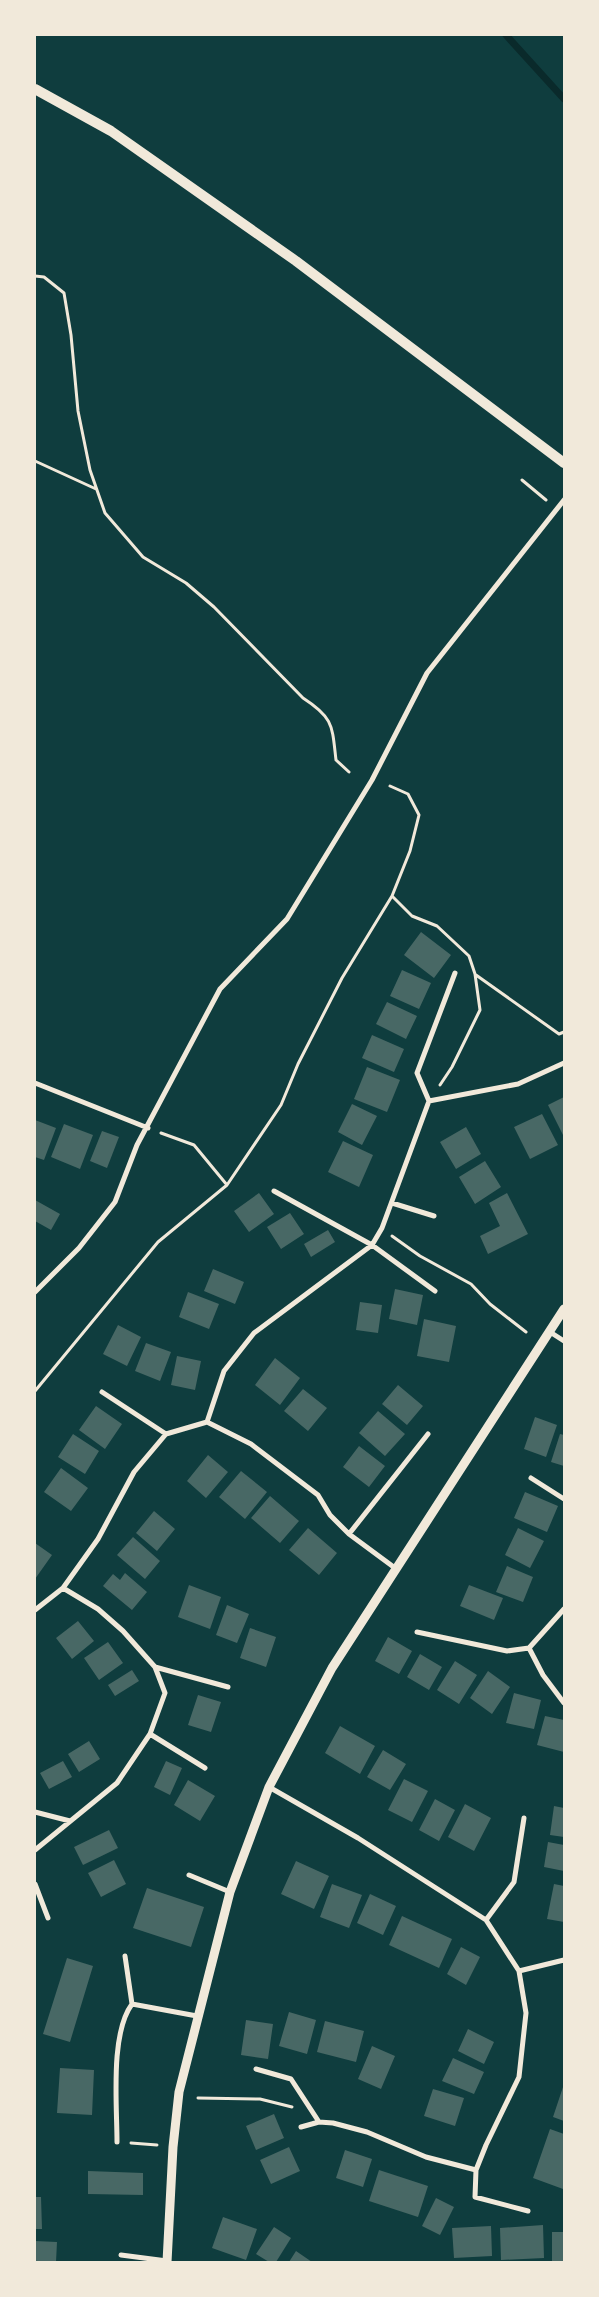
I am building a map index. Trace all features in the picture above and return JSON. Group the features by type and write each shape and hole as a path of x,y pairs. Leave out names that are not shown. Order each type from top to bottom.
{"main road":[{"path":"35,89 111,131 296,261 564,463"}],"street":[{"path":"35,1292 79,1248 115,1202 138,1145 220,989 287,919 372,780 427,673 564,500"},
{"path":"207,1422 224,1371 254,1333 372,1244 382,1228 429,1102 418,1073 454,973"},
{"path":"429,1102 518,1084 564,1063"},
{"path":"35,1083 148,1128"},
{"path":"274,1191 372,1244 435,1291"},
{"path":"392,1203 434,1216"},
{"path":"121,2255 167,2262 173,2147 179,2092 230,1892 269,1787 332,1668 564,1309"},
{"path":"550,1332 564,1341"},
{"path":"102,1392 166,1434"},
{"path":"35,1610 63,1588 98,1539 134,1472 166,1434 207,1422 251,1444 318,1494 330,1515 349,1534 395,1568"},
{"path":"349,1534 428,1434"},
{"path":"531,1478 564,1499"},
{"path":"35,1850 117,1783 150,1734 165,1692 155,1667 124,1630 98,1608 63,1588"},
{"path":"417,1632 507,1651 529,1648 564,1609"},
{"path":"529,1648 543,1675 564,1702"},
{"path":"155,1667 228,1687"},
{"path":"150,1734 205,1768"},
{"path":"269,1787 358,1838 486,1920 519,1971 526,2013 519,2077 476,2170 475,2197 528,2211"},
{"path":"36,1812 70,1821"},
{"path":"486,1920 514,1882 524,1818"},
{"path":"189,1875 230,1892"},
{"path":"35,1884 48,1918"},
{"path":"117,2142 118,2046 124,2015 132,2004 125,1956"},
{"path":"519,1971 564,1960"},
{"path":"132,2004 197,2016"},
{"path":"256,2069 292,2079 319,2122"},
{"path":"301,2127 319,2122 333,2123 368,2132 426,2157 476,2170"}],"path":[{"path":"35,276 44,278 64,293 71,335 78,411 90,470 105,513 143,556 186,583 214,607 303,698 320,709 331,724 336,760 349,772"},
{"path":"35,462 97,489"},
{"path":"522,480 557,509"},
{"path":"35,1391 158,1242 227,1185 281,1105 298,1064 342,978 392,896 410,851 419,815 408,794 390,786"},
{"path":"475,974 559,1034 564,1032"},
{"path":"148,1128 194,1145 227,1185"},
{"path":"382,1228 420,1256 471,1284 490,1304 526,1332"},
{"path":"198,2098 260,2099 294,2107"},
{"path":"117,2142 173,2147"}],"building":[{"path":"421,932 451,955 434,978 404,955"},
{"path":"402,970 431,983 419,1009 390,996"},
{"path":"387,1002 417,1016 406,1039 376,1024"},
{"path":"372,1035 404,1049 394,1072 362,1058"},
{"path":"367,1067 400,1080 387,1112 354,1099"},
{"path":"564,1097 564,1137 548,1105"},
{"path":"352,1104 377,1116 362,1145 338,1132"},
{"path":"542,1114 558,1145 530,1159 514,1127"},
{"path":"35,1120 56,1128 44,1160 35,1157"},
{"path":"64,1124 93,1135 80,1169 51,1157"},
{"path":"466,1127 481,1154 456,1169 440,1142"},
{"path":"102,1131 119,1137 107,1168 90,1161"},
{"path":"343,1141 373,1155 359,1187 328,1172"},
{"path":"485,1161 501,1187 475,1204 459,1177"},
{"path":"259,1193 274,1214 249,1232 234,1211"},
{"path":"507,1193 528,1234 488,1254 480,1236 500,1226 489,1203"},
{"path":"35,1200 60,1214 51,1230 35,1221"},
{"path":"290,1213 304,1234 281,1249 267,1227"},
{"path":"328,1230 335,1242 311,1257 304,1244"},
{"path":"213,1269 244,1282 235,1304 204,1291"},
{"path":"395,1289 423,1295 417,1325 389,1319"},
{"path":"188,1292 219,1304 209,1329 179,1317"},
{"path":"360,1302 382,1305 378,1333 356,1330"},
{"path":"424,1319 456,1326 449,1362 417,1356"},
{"path":"118,1325 141,1337 127,1366 103,1354"},
{"path":"146,1343 171,1352 160,1381 135,1371"},
{"path":"177,1356 201,1361 195,1390 171,1385"},
{"path":"275,1358 300,1378 280,1405 255,1385"},
{"path":"398,1385 423,1406 407,1425 382,1404"},
{"path":"303,1389 327,1408 308,1431 284,1411"},
{"path":"96,1406 122,1424 105,1449 79,1430"},
{"path":"378,1411 405,1434 385,1456 359,1433"},
{"path":"535,1417 557,1425 546,1457 524,1449"},
{"path":"73,1434 99,1451 85,1474 58,1457"},
{"path":"560,1434 564,1435 564,1466 551,1462"},
{"path":"359,1446 385,1466 369,1487 343,1467"},
{"path":"208,1455 228,1472 206,1498 187,1481"},
{"path":"61,1468 88,1488 71,1511 44,1492"},
{"path":"241,1471 267,1492 245,1519 219,1497"},
{"path":"525,1492 558,1506 547,1532 514,1518"},
{"path":"270,1496 299,1521 280,1543 251,1518"},
{"path":"154,1511 175,1529 157,1551 136,1533"},
{"path":"308,1528 337,1553 319,1575 289,1550"},
{"path":"518,1528 544,1541 530,1568 505,1555"},
{"path":"133,1537 160,1561 145,1579 117,1555"},
{"path":"35,1543 52,1555 35,1579"},
{"path":"507,1566 533,1577 523,1602 496,1592"},
{"path":"125,1573 147,1592 132,1610 103,1586 113,1574 120,1580"},
{"path":"189,1585 221,1597 210,1629 178,1617"},
{"path":"469,1585 503,1598 494,1620 460,1606"},
{"path":"227,1605 249,1614 237,1643 216,1635"},
{"path":"78,1621 94,1641 72,1659 56,1638"},
{"path":"250,1628 276,1637 266,1667 240,1658"},
{"path":"388,1637 412,1651 399,1674 375,1661"},
{"path":"108,1642 123,1663 99,1680 84,1658"},
{"path":"420,1654 442,1667 429,1690 407,1677"},
{"path":"455,1661 477,1675 459,1704 437,1690"},
{"path":"132,1670 139,1681 115,1696 108,1685"},
{"path":"488,1671 510,1687 492,1714 470,1698"},
{"path":"514,1693 541,1700 534,1729 506,1723"},
{"path":"198,1695 221,1702 211,1732 188,1725"},
{"path":"545,1716 564,1720 564,1752 537,1745"},
{"path":"340,1726 375,1746 360,1774 325,1753"},
{"path":"89,1741 100,1759 79,1772 68,1754"},
{"path":"383,1750 406,1764 390,1790 367,1777"},
{"path":"63,1761 72,1777 49,1789 40,1773"},
{"path":"166,1761 182,1768 170,1795 154,1787"},
{"path":"404,1779 428,1791 412,1822 388,1810"},
{"path":"188,1780 215,1796 200,1821 174,1805"},
{"path":"435,1799 455,1810 439,1841 419,1830"},
{"path":"465,1804 491,1818 474,1851 448,1837"},
{"path":"554,1806 564,1808 564,1837 550,1835"},
{"path":"109,1830 118,1848 83,1865 74,1847"},
{"path":"548,1842 564,1845 564,1871 544,1867"},
{"path":"114,1860 126,1884 101,1897 88,1873"},
{"path":"296,1861 329,1876 314,1909 281,1894"},
{"path":"332,1884 362,1895 349,1928 320,1917"},
{"path":"554,1884 564,1886 564,1922 547,1919"},
{"path":"147,1888 204,1907 191,1947 133,1928"},
{"path":"370,1894 396,1906 383,1935 357,1923"},
{"path":"402,1916 452,1939 439,1968 389,1945"},
{"path":"461,1947 480,1957 466,1985 447,1974"},
{"path":"67,1958 93,1966 70,2042 43,2034"},
{"path":"289,2012 316,2020 307,2054 279,2046"},
{"path":"246,2020 273,2024 268,2059 241,2055"},
{"path":"325,2021 364,2031 356,2062 317,2052"},
{"path":"468,2029 494,2042 484,2064 458,2051"},
{"path":"372,2046 395,2056 381,2089 358,2079"},
{"path":"453,2058 484,2072 474,2094 442,2081"},
{"path":"60,2068 94,2070 92,2115 57,2113"},
{"path":"564,2084 564,2121 553,2117"},
{"path":"433,2089 464,2098 455,2126 424,2116"},
{"path":"274,2114 284,2138 256,2150 246,2126"},
{"path":"550,2129 564,2134 563,2189 533,2178"},
{"path":"289,2147 300,2171 271,2184 260,2160"},
{"path":"345,2150 372,2159 363,2187 336,2178"},
{"path":"379,2170 428,2186 418,2217 369,2201"},
{"path":"88,2171 143,2173 143,2195 88,2194"},
{"path":"35,2197 41,2197 42,2229 35,2229"},
{"path":"436,2198 454,2207 440,2235 422,2226"},
{"path":"223,2217 257,2229 246,2260 212,2248"},
{"path":"543,2225 544,2258 501,2260 500,2228"},
{"path":"491,2226 492,2256 454,2258 452,2228"},
{"path":"274,2227 291,2238 276,2262 269,2262 256,2254"},
{"path":"552,2232 564,2232 564,2262 552,2262"},
{"path":"35,2241 57,2242 56,2262 35,2262"},
{"path":"296,2251 312,2262 289,2262"}],"waterway":[{"path":"506,35 564,99"}]}
